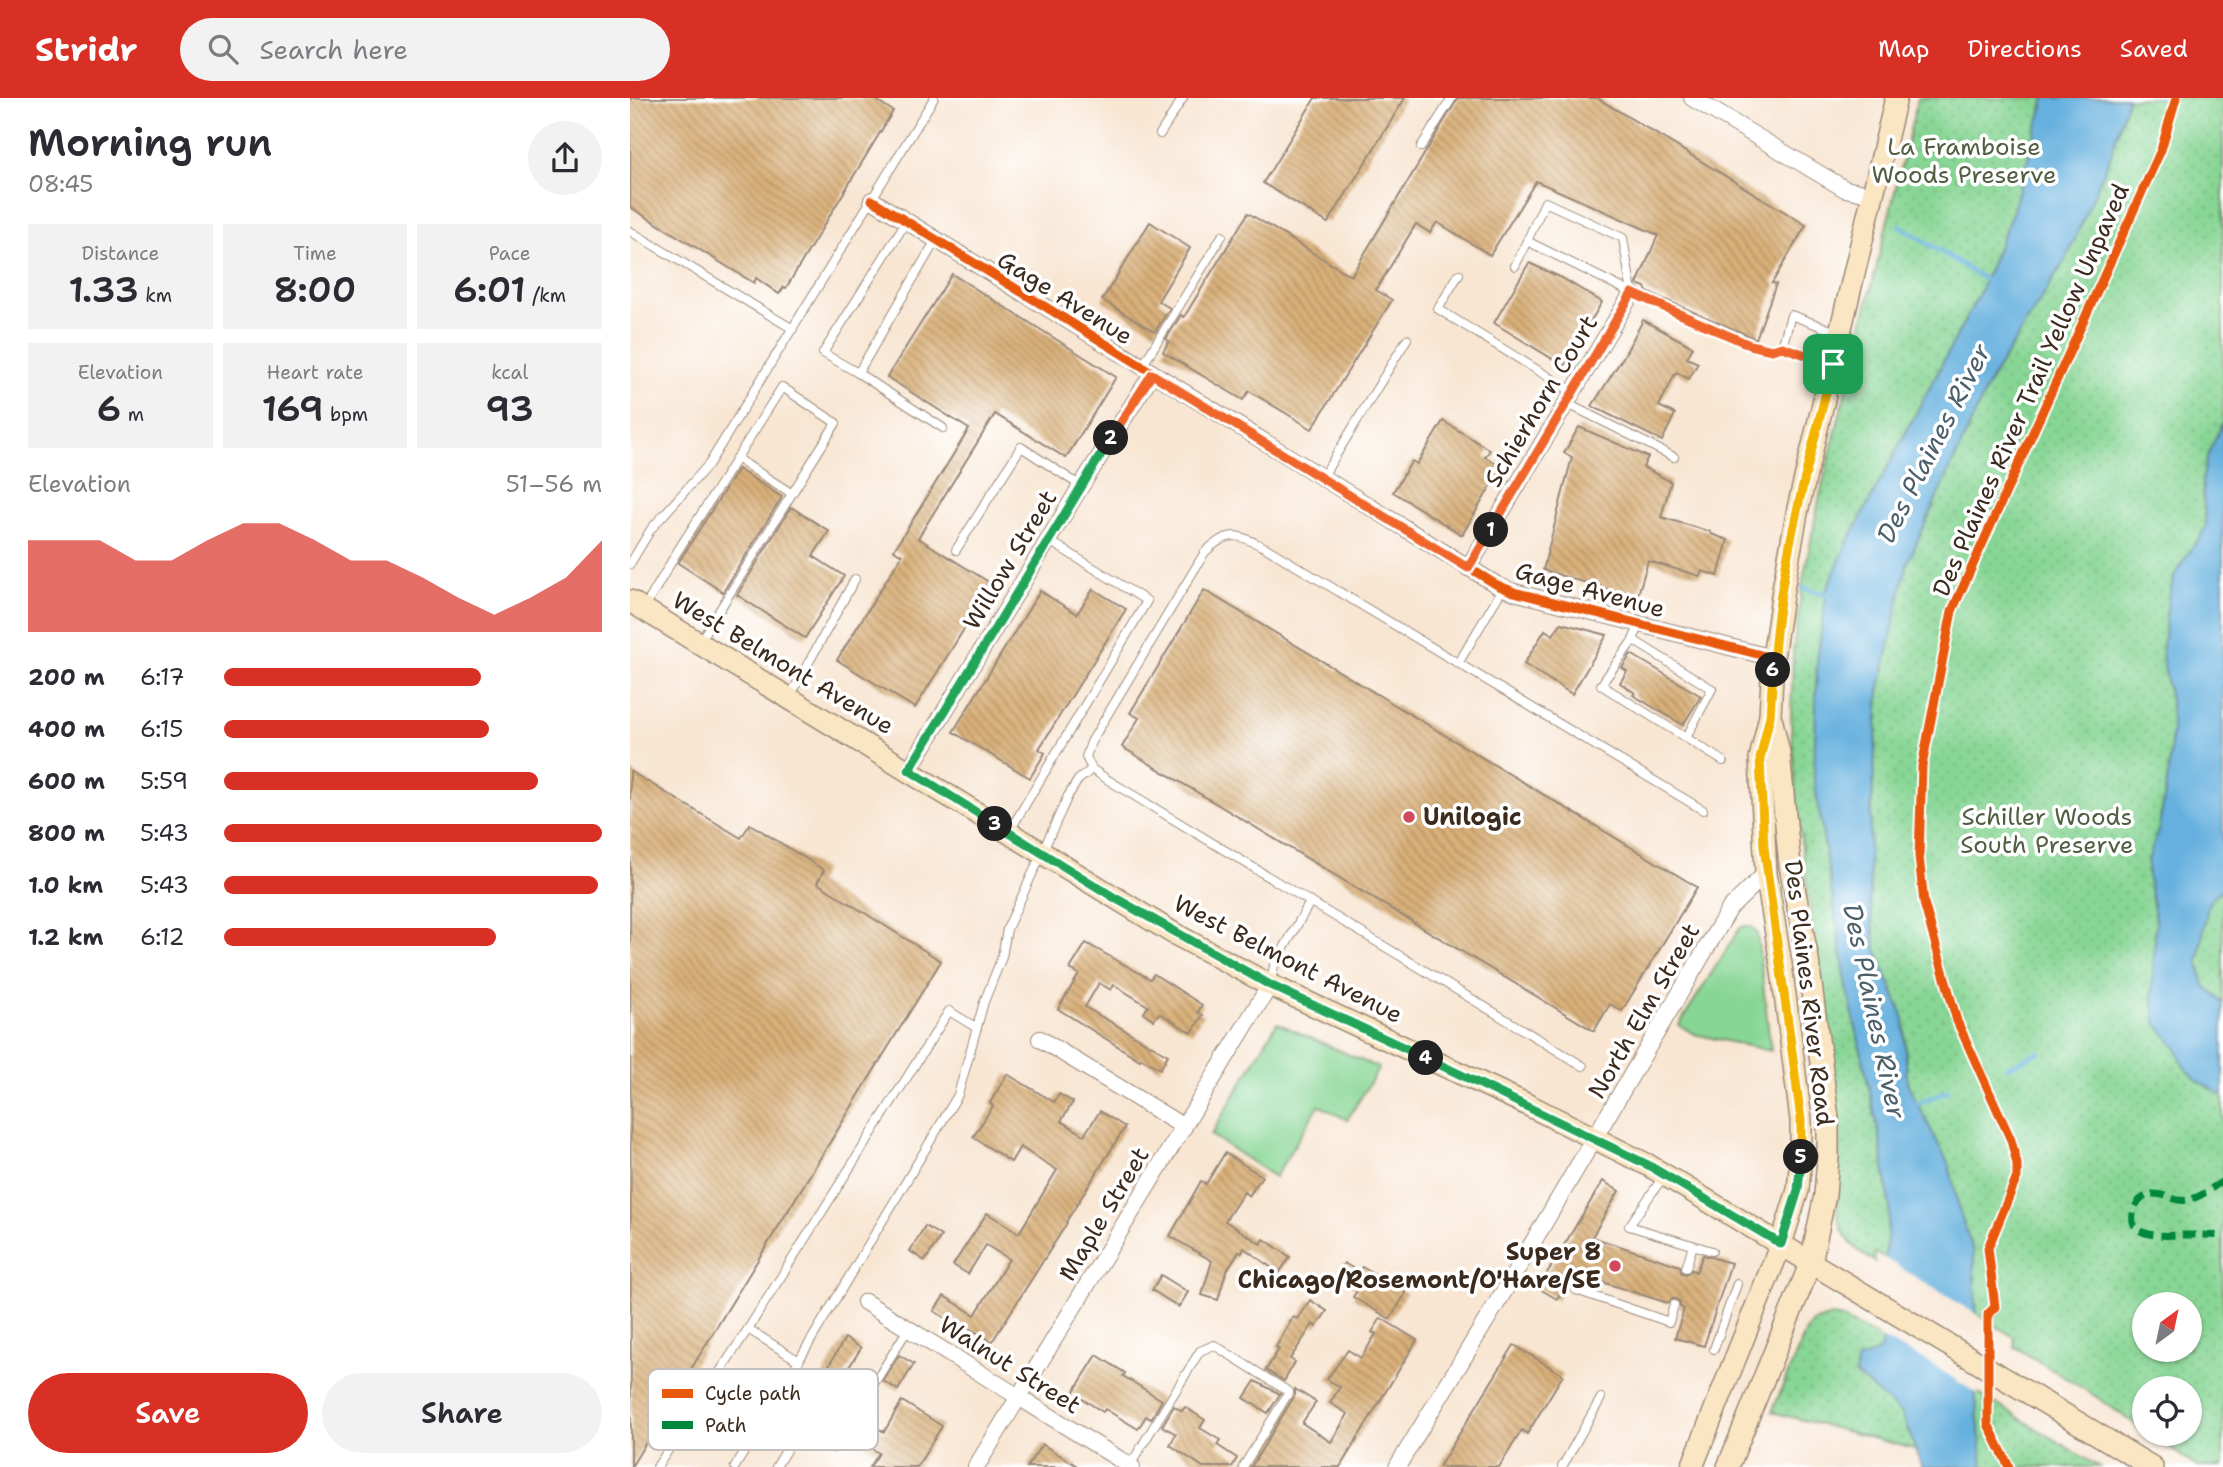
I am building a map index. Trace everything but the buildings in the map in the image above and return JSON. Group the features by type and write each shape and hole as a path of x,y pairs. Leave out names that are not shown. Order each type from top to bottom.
{"main road":[{"name":"Des Plaines River Road","path":"1692,1467 1781,1244 1798,1190 1801,1120 1782,964 1766,873 1760,759 1770,716 1773,658 1798,508 1896,98"},
{"name":"West Belmont Avenue","path":"637,606 1173,933 1270,985 1596,1138 1665,1175 2152,1467"},
{"name":"Des Plaines River Road","path":"1728,1467 1811,1262 1825,1195 1828,1157 1828,1118 1808,960 1790,866 1779,753 1770,716"}],"street":[{"path":"1692,98 1845,189 1874,195"},
{"name":"Gage Avenue","path":"872,200 1146,371 1503,588 1773,658"},
{"name":"Schierhorn Court","path":"1468,568 1632,293"},
{"name":"Willow Street","path":"909,770 1081,486 1146,371"},
{"name":"North Elm Street","path":"1397,1467 1596,1138 1730,908 1766,873"},
{"name":"Maple Street","path":"976,1467 1270,985"},
{"path":"1040,1039 1184,1126"},
{"name":"Walnut Street","path":"865,1302 1130,1467"}],"lane":[{"path":"630,564 651,529 709,464 934,98"},
{"path":"1160,134 1182,98"},
{"path":"1421,147 1452,98"},
{"path":"1515,266 1545,202 1623,238 1632,293"},
{"path":"906,222 823,353 943,428"},
{"path":"630,232 793,329"},
{"path":"1146,371 1222,236"},
{"path":"858,373 936,240"},
{"path":"1527,241 1632,293 1750,345 1772,350 1782,347 1833,364"},
{"path":"1459,274 1438,309 1570,398 1674,457"},
{"path":"1782,347 1791,315 1840,333"},
{"path":"1321,478 1407,339"},
{"path":"637,606 782,387 836,423 699,643"},
{"path":"956,550 1021,447 1081,486"},
{"path":"736,458 791,493"},
{"path":"1583,1066 1092,769 1086,757 1098,728 1205,552 1220,538 1241,536 1266,548 1459,662 1703,810"},
{"path":"1009,832 1147,601 1048,540"},
{"path":"789,698 855,579"},
{"path":"1459,662 1503,588"},
{"path":"1640,624 1633,640 1601,685 1723,761"},
{"path":"1633,640 1712,689 1686,738"},
{"path":"794,1369 958,1095 977,1028 1002,957 1007,929 1073,788 1078,780 1092,769"},
{"path":"1270,985 1274,966 1310,902"},
{"path":"722,1369 949,1011 977,1028"},
{"path":"1665,1175 1629,1226 1712,1251"},
{"path":"1686,1268 1693,1245"},
{"path":"1714,1349 1737,1284"},
{"path":"1576,1290 1669,1322 1674,1305"},
{"path":"1723,1328 1744,1335"},
{"path":"748,1329 799,1361"},
{"path":"878,1377 908,1329"},
{"path":"1130,1467 1199,1351 1214,1345 1289,1391 1243,1467"},
{"path":"1562,1467 1601,1398"},
{"path":"657,1467 668,1450"},
{"path":"735,1467 745,1450"},
{"path":"776,1467 786,1450"}],"green space":[{"name":"La Framboise Woods Preserve","path":"1918,98 2045,98 2013,211 1979,294 1847,544 1827,588 1814,779 1846,982 1880,1138 1890,1207 1885,1258 1875,1253 1875,1262 1850,1242 1842,1230 1837,1214 1839,1131 1796,802 1791,719 1793,651 1804,575 1820,495"},
{"name":"Schiller Woods South Preserve","path":"2128,98 2223,98 2223,1467 2197,1467 2167,1446 2202,1446 2202,1376 2132,1376 2132,1422 2015,1347 2014,1337 1976,1314 1973,1250 1927,1125 1907,1083 1904,1019 1876,949 1870,903 1869,846 1879,692 1906,564 1990,381 2067,257 2109,160"},
{"path":"1751,926 1757,933 1771,1051 1694,1034 1679,1025 1740,928"},
{"path":"1277,1023 1379,1068 1347,1120 1319,1105 1275,1177 1211,1135"},
{"path":"1831,1316 1839,1317 1925,1360 2099,1467 1983,1467 1772,1412 1806,1331 1813,1322"}],"water":[{"name":"Des Plaines River","path":"2045,98 2128,98 2109,160 2067,257 1990,381 1907,564 1879,692 1869,846 1870,903 1876,949 1904,1019 1907,1083 1949,1165 1961,1216 1973,1250 1975,1391 1983,1467 1922,1467 1902,1414 1855,1374 1858,1359 1881,1349 1890,1207 1880,1138 1846,982 1814,779 1817,662 1827,588 1847,544 1979,294 2013,211"},
{"path":"2223,422 2223,889 2208,905 2198,962 2204,985 2223,1003 2223,1096 2197,1080 2184,1067 2177,1049 2156,1023 2152,994 2156,921 2148,878 2148,861 2159,827 2172,731 2171,706 2162,655 2168,599 2175,574 2206,527 2202,481 2208,454"}],"pier":[{"path":"1881,1256 1979,1316 1978,1394 1925,1360 1879,1337"}],"waterway":[{"path":"1900,226 1989,282"},
{"path":"1802,588 1833,596"},
{"path":"2007,1067 2039,1052"},
{"name":"Des Plaines River","path":"1912,1105 1948,1091"}],"marked path":[{"path":"2223,1181 2202,1195 2190,1199 2178,1200 2155,1194 2146,1196 2136,1205 2133,1218 2135,1226 2148,1234 2223,1236"}],"cycle path":[{"name":"Des Plaines River Trail Yellow Unpaved","path":"2009,1467 1988,1424 1988,1314 1995,1307 1988,1248 2017,1177 2017,1164 2011,1140 1957,1021 1924,903 1919,856 1922,766 1952,611 2161,150 2176,98"},
{"path":"872,200 1497,585 1514,592 1773,658"}],"place":[{"name":"Unilogic","path":"1409,817"},
{"name":"Super 8 Chicago/Rosemont/O'Hare/SE","path":"1615,1266"}],"route":[{"path":"1632,293 1750,345 1772,350 1782,347 1833,364 1798,508 1783,589 1773,658 1770,716 1760,759 1766,873 1782,964 1801,1120 1798,1190 1781,1244 1617,1149 1270,985 1173,933 909,770 1152,374 1468,568 1632,293"}]}
